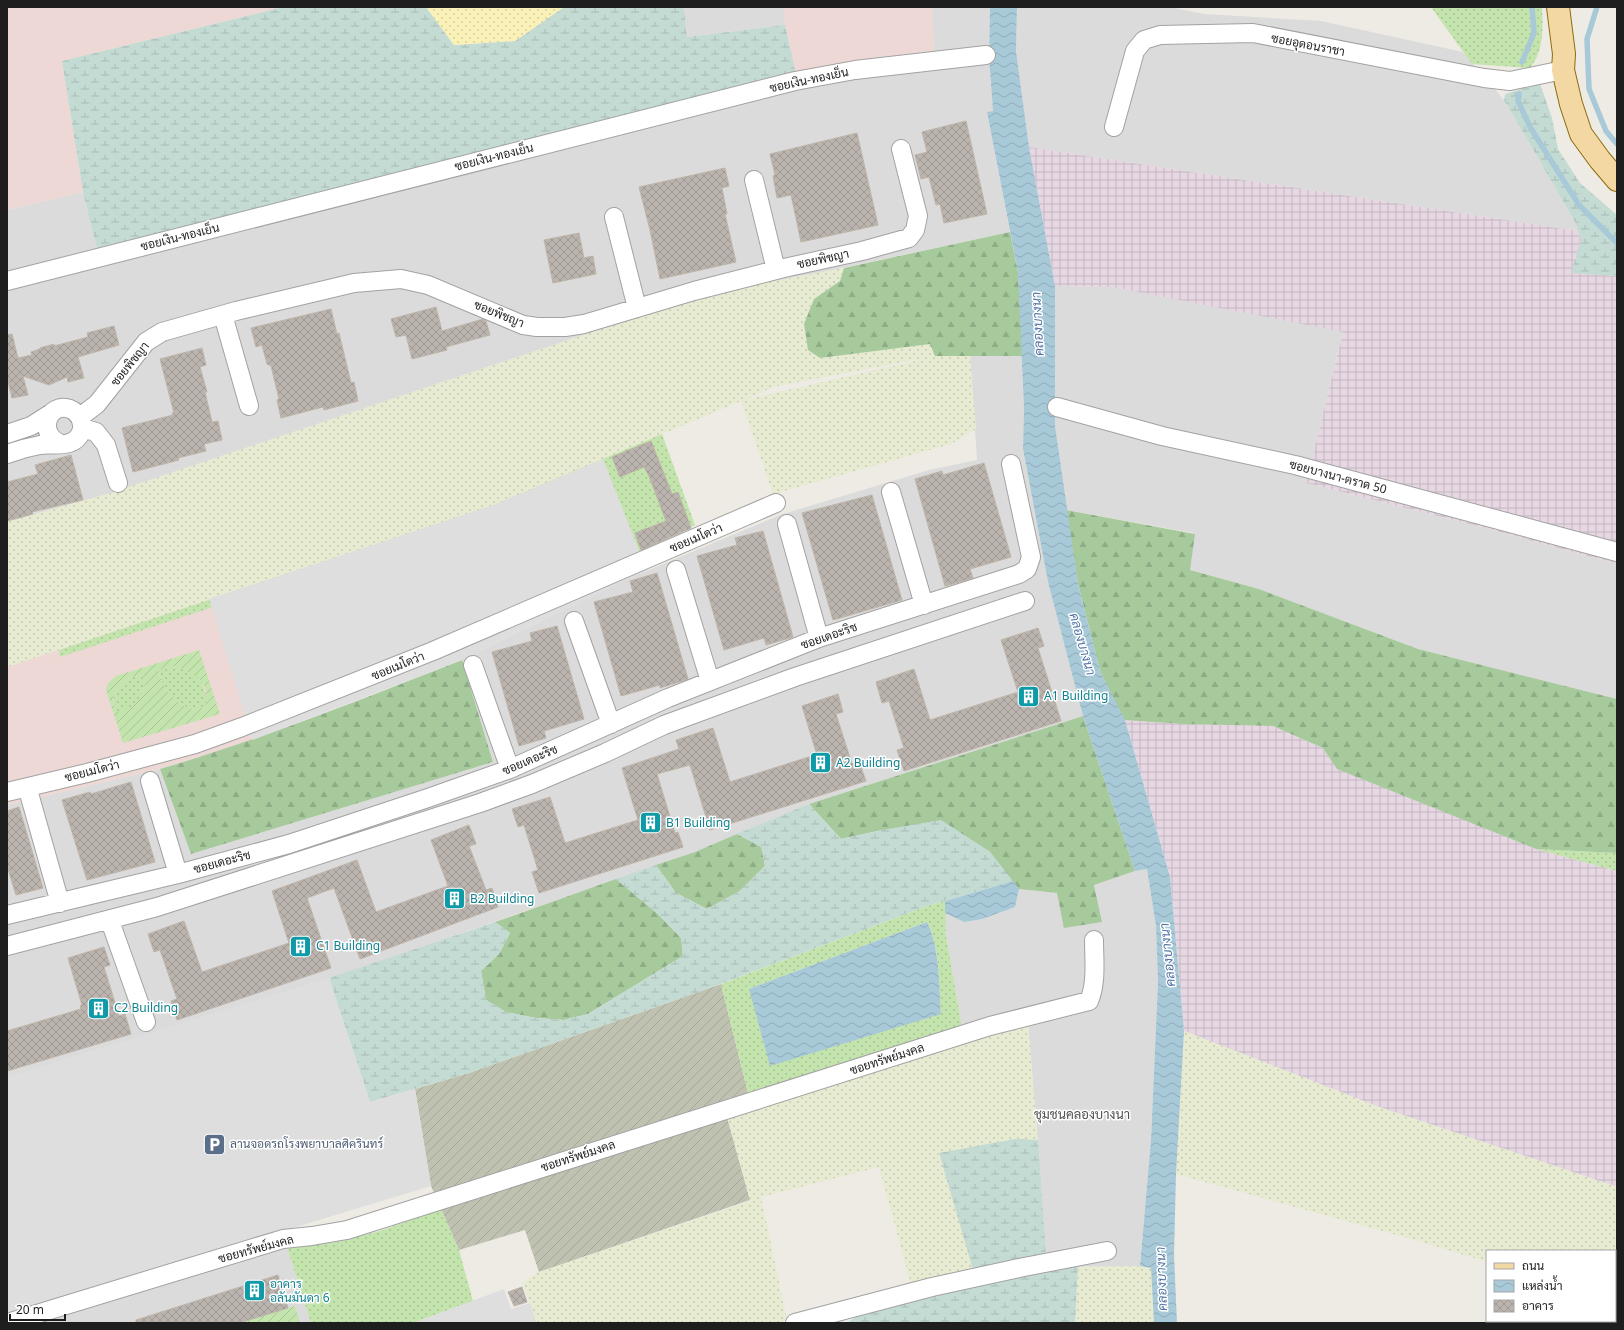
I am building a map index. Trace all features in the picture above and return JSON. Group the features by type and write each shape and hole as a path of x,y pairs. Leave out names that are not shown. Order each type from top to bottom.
{"main road":[{"path":"1558,7 1564,62 1571,104 1581,134 1617,180"},
{"path":"1564,62 1571,7"}],"street":[{"name":"ซอยอุดอนราชา","path":"1114,127 1135,51 1144,40 1160,35 1253,34 1476,77 1510,81 1564,62"},
{"name":"ซอยเงิน-ทองเย็น","path":"7,281 795,81 855,70 986,55"},
{"name":"ซอยพิชญา","path":"7,454 37,446 72,442 77,439 81,422 146,342 162,332 354,282 401,279 428,285 523,325 537,328 565,327 584,324 694,291 776,270 862,251 909,238 915,230 918,216 902,149"},
{"path":"754,180 776,270"},
{"path":"614,217 637,308"},
{"path":"223,315 249,406"},
{"name":"ซอยบางนา-ตราด 50","path":"1058,407 1162,436 1295,465 1617,552"},
{"path":"7,434 31,426 53,412 64,408 76,412 81,422 96,432 106,445 118,483"},
{"path":"53,412 47,422 48,433 56,442 61,444"},
{"name":"ซอยเดอะริช","path":"7,915 178,874 289,844 428,798 510,769 668,698 819,638 1019,574 1027,568 1031,558 1011,464"},
{"path":"891,492 924,605"},
{"name":"ซอยเมโดว่า","path":"7,792 87,773 187,746 242,727 422,656 566,596 776,504"},
{"path":"787,524 819,638"},
{"path":"676,570 710,681"},
{"path":"7,946 157,907 480,803 532,784 678,720 795,677 1025,601"},
{"path":"574,621 611,724"},
{"path":"473,665 510,769"},
{"path":"150,781 178,874"},
{"path":"30,797 60,903"},
{"path":"110,920 146,1022"},
{"name":"ซอยทรัพย์มงคล","path":"7,1322 283,1239 347,1230 990,1026 1089,1001 1092,995 1093,986 1094,940"},
{"path":"795,1323 932,1287 1107,1251"}],"shaded area":[{"path":"7,7 284,7 62,61 83,192 7,210"},
{"path":"684,7 784,7 785,25 687,37"},
{"path":"784,7 932,7 934,53 796,74 785,25"},
{"path":"932,7 990,7 989,57 993,111 987,112 1010,232 828,271 709,293 111,493 7,522 7,210 83,192 97,249 934,53"},
{"path":"1017,7 1170,7 1204,14 1321,21 1463,52 1504,100 1575,222 1578,231 1029,147 1016,51"},
{"path":"1029,147 1578,231 1581,240 1572,272 1617,276 1617,564 1485,528 1306,483 1343,332 1112,287 1055,286"},
{"path":"844,268 840,281 814,299 820,358 930,344 935,356 970,356 976,429 951,444 773,494 741,401 494,505 7,667 7,522 111,493 709,293","holes":["919,360 745,400 773,387"]},
{"path":"1055,286 1112,287 1343,331 1306,483 1485,528 1617,564 1617,699 1418,649 1259,589 1190,570 1194,533 1066,510 1055,426"},
{"path":"970,356 1023,356 1023,450 1048,582 1083,716 809,804 695,852 346,973 7,1078 7,805 160,769 191,854 493,762 462,660 620,582 780,515 929,470 977,460"},
{"path":"603,459 647,571 620,582 462,660 253,740 209,599 494,505"},
{"path":"209,599 253,740 160,769 7,805 7,667"},
{"path":"1125,720 1182,724 1273,726 1323,748 1338,769 1536,849 1617,871 1617,1187 1379,1107 1184,1031 1170,877"},
{"path":"1147,868 1156,926 1158,982 1151,1140 1140,1266 1047,1267 1027,1011 962,1028 946,935 945,913 964,922 1015,907 1019,889 1057,893 1102,921 1094,885"},
{"name":"ลานจอดรถโรงพยาบาลศิครินทร์","path":"329,978 370,1102 415,1089 431,1186 7,1315 7,1078"},
{"path":"721,984 748,1093 727,1117 750,1200 539,1272 525,1230 459,1250 431,1186 415,1089 469,1073"},
{"path":"1027,1011 1038,1140 1015,1139 939,1153 973,1270 912,1288 879,1167 761,1197 787,1320 777,1323 536,1323 523,1282 539,1272 754,1200 750,1200 727,1117 748,1093 962,1028"},
{"path":"1184,1031 1379,1107 1617,1187 1617,1301 1616,1250 1486,1250 1486,1262 1415,1240 1176,1174"},
{"path":"287,1247 311,1323 36,1323"},
{"path":"1140,1266 1151,1268 1154,1323 1075,1323 1078,1267"},
{"path":"504,1289 511,1309 530,1303 536,1323 413,1323"}],"green space":[{"path":"284,7 426,7 454,45 515,41 564,7 684,7 687,37 785,25 796,74 97,249 83,192 62,61"},
{"path":"1431,7 1542,7 1542,39 1535,62 1530,68 1472,64"},
{"path":"1540,84 1552,118 1558,149 1580,183 1617,215 1617,276 1571,273 1581,240 1575,222 1504,100 1505,94"},
{"path":"1010,232 1018,272 1023,356 935,356 930,344 820,358 808,350 804,324 814,299 840,281 844,268"},
{"path":"662,434 695,525 639,552 605,466 348,563 60,657 59,650 494,505"},
{"path":"1066,510 1195,534 1190,570 1259,589 1418,649 1617,699 1617,853 1536,849 1337,769 1323,748 1273,726 1182,724 1124,720 1100,671 1078,584"},
{"path":"199,650 220,714 123,743 106,690 108,683 116,676","holes":["176,666 196,676 205,686 207,692 204,708 188,708 170,695 162,682 159,670 165,667","135,676 142,677 145,681 140,698 128,709 116,711 113,699 116,690 123,682"]},
{"path":"462,660 493,762 191,854 160,769 274,732"},
{"path":"176,666 191,672 202,682 207,698 204,708 195,709 182,705 170,695 166,689 162,682 159,670 165,667"},
{"path":"135,676 142,677 145,681 140,698 128,709 116,711 114,699 116,689 119,685"},
{"path":"1083,716 1135,871 1094,885 1102,922 1064,928 1057,893 1019,889 989,851 882,830 841,839 809,804"},
{"path":"809,804 841,839 941,820 989,851 1013,881 927,906 704,990 469,1073 370,1102 329,978 495,922 510,933 499,954 481,971 486,1000 506,1012 536,1018 564,1020 588,1014 683,956 681,938 658,914 616,879 656,865 676,893 707,909 740,891 765,866 761,847 737,834"},
{"path":"737,834 762,847 765,866 740,891 707,909 676,893 656,865 695,852"},
{"path":"1536,849 1617,853 1617,871"},
{"path":"616,879 658,914 681,938 683,956 588,1014 564,1020 536,1018 506,1012 486,1000 481,971 499,954 510,933 495,922"},
{"path":"945,901 946,935 962,1028 748,1093 721,984 927,906","holes":["927,922 937,955 941,1014 749,989"]},
{"path":"1015,1139 1038,1140 1046,1255 973,1270 939,1153"},
{"path":"441,1209 459,1250 473,1301 413,1323 311,1323 287,1247 313,1243 337,1242 380,1231"},
{"path":"1047,1267 1078,1267 1075,1323 847,1323 863,1312"},
{"path":"295,1306 300,1323 239,1323 288,1308"}],"sand":[{"path":"426,7 564,7 515,41 454,45"}],"water":[{"name":"คลองบางนา","path":"990,7 1017,7 1016,51 1029,147 1055,286 1055,426 1078,584 1100,671 1125,720 1170,877 1184,1031 1176,1174 1174,1255 1177,1323 1154,1323 1151,1268 1140,1266 1151,1140 1158,982 1156,926 1147,869 1135,871 1083,716 1048,582 1023,449 1024,407 1018,272 987,112 993,111 989,57"},
{"path":"1013,881 1019,889 1015,907 982,919 964,922 945,913 945,901"},
{"path":"927,922 937,955 941,1014 770,1066 749,989"}],"building":[{"path":"966,121 987,214 944,223 940,204 936,205 929,177 921,179 915,155 927,152 922,132"},
{"path":"857,133 878,225 801,242 791,195 777,198 773,176 775,175 770,154"},
{"path":"725,168 729,186 722,188 727,214 725,214 736,262 660,279 639,187"},
{"path":"579,233 584,258 593,256 596,274 553,283 544,240"},
{"path":"436,307 442,331 483,319 486,321 490,335 446,347 447,350 412,359 406,335 396,337 391,319"},
{"path":"331,309 337,334 339,333 351,383 354,382 358,401 324,410 323,407 281,418 277,400 279,399 271,366 267,364 262,345 256,347 251,328"},
{"path":"114,326 119,345 78,357 84,378 68,382 67,377 49,385 23,376 28,395 12,398 7,377 7,335 12,334 18,358 32,355 31,352 40,348 88,337 87,333"},
{"path":"202,348 206,365 200,367 207,392 205,392 212,422 218,421 222,440 204,444 206,451 133,472 122,428 173,415 172,413 174,413 160,359"},
{"path":"651,441 672,494 678,492 691,528 641,550 635,533 666,521 649,476 644,467 620,477 612,457"},
{"path":"71,455 83,500 32,512 33,514 7,521 7,482 38,474 35,465"},
{"path":"984,463 1011,557 970,569 973,578 945,586 915,479 942,471 943,475"},
{"path":"872,495 902,600 833,620 802,513"},
{"path":"763,531 793,637 766,645 764,638 724,650 697,556 737,545 735,538"},
{"path":"657,573 688,679 660,688 660,685 621,696 594,602 633,592 630,581"},
{"path":"557,626 584,719 544,731 546,738 519,746 492,652 532,641 530,633"},
{"name":"A1 Building","path":"1038,628 1044,646 1038,648 1061,721 904,771 897,750 904,748 889,701 882,703 876,682 914,669 930,720 1018,692 1001,640"},
{"path":"838,694 843,712 836,714 852,764 859,762 866,781 710,830 690,765 657,774 675,833 678,832 683,847 539,893 532,872 538,870 524,825 518,827 512,809 550,797 565,843 638,820 622,768 679,749 676,740 713,728 730,782 815,755 814,753 816,752 802,706"},
{"path":"131,782 155,862 87,880 62,800 90,792 91,794"},
{"path":"19,807 43,888 16,895 7,866 7,811"},
{"path":"469,825 476,844 469,846 486,890 492,888 498,907 360,959 334,888 307,898 331,968 177,1020 171,1001 177,999 160,950 154,952 148,934 184,921 202,972 289,943 272,891 357,860 376,912 448,886 431,840"},
{"name":"C2 Building","path":"104,947 110,965 104,967 119,1016 125,1014 131,1034 7,1071 7,1031 81,1009 80,1006 82,1005 68,958"},
{"name":"อาคาร อลันมันดา 6","path":"278,1275 288,1308 239,1323 136,1323 136,1320"},
{"path":"522,1287 527,1302 514,1306 508,1292"}],"waterway":[{"path":"1522,62 1534,33 1532,7"},
{"path":"1597,7 1587,39 1589,89 1606,131 1617,144"},
{"path":"1519,94 1518,101 1530,127 1579,205 1617,243"}],"place":[{"name":"A1 Building","path":"1029,696"},
{"name":"A2 Building","path":"820,763"},
{"name":"B1 Building","path":"651,823"},
{"name":"B2 Building","path":"454,899"},
{"name":"C1 Building","path":"301,946"},
{"name":"C2 Building","path":"98,1008"},
{"name":"ลานจอดรถโรงพยาบาลศิครินทร์","path":"215,1144"},
{"name":"อาคาร อลันมันดา 6","path":"255,1291"}],"district":[{"name":"ชุมชนคลองบางนา","path":"1082,1114"}]}
